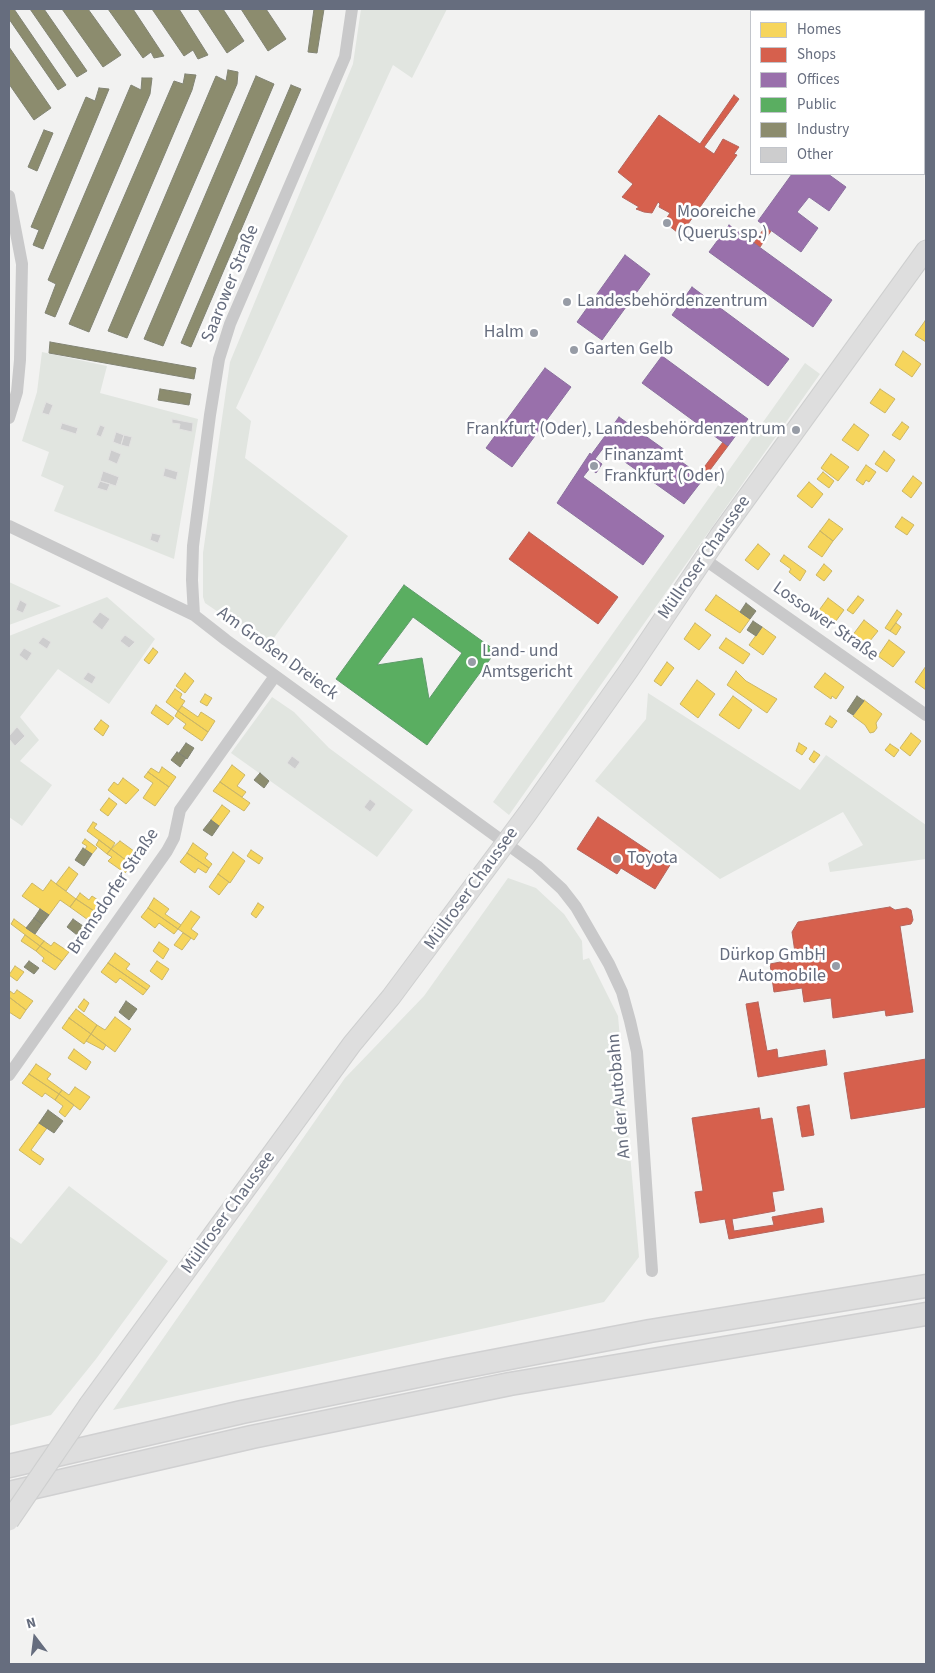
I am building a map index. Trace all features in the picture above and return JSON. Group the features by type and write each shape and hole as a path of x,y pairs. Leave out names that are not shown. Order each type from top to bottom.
{"highway":[{"path":"9,1466 242,1412 448,1370 650,1331 926,1286"},
{"path":"9,1493 252,1437 510,1384 926,1314"}],"main road":[{"name":"Müllroser Chaussee","path":"9,1521 89,1404 352,1044 391,998 506,843 624,678 704,559 926,250"}],"street":[{"name":"Saarower Straße","path":"194,614 193,546 219,359 230,324 345,57 352,9"},
{"path":"9,196 22,264 20,360 17,392 9,418"},
{"name":"Am Großen Dreieck","path":"9,526 194,614 275,676 506,843"},
{"name":"Lossower Straße","path":"704,559 926,715"},
{"name":"Bremsdorfer Straße","path":"9,1075 167,851 174,838 180,810 275,676"},
{"name":"An der Autobahn","path":"506,843 537,866 562,889 596,939 622,992 637,1052 652,1271"}],"shaded area":[{"path":"361,9 447,9 412,78 393,65 236,408 251,421 245,458 348,536 268,646 205,603 203,597 203,553 230,362 353,64"},
{"path":"42,352 107,366 100,393 198,419 174,559 54,511 64,486 41,476 49,452 22,441 37,392"},
{"path":"805,363 820,374 509,815 493,802"},
{"path":"9,582 61,606 9,625"},
{"path":"107,597 155,639 109,704 58,669 20,717 39,740 20,761 52,785 22,826 9,817 9,636"},
{"path":"648,693 800,790 826,755 926,825 926,859 830,872 828,863 863,845 843,812 720,879 595,781 646,719"},
{"path":"272,697 294,712 329,748 413,810 377,857 231,753"},
{"path":"508,878 536,888 564,914 582,941 583,960 589,958 618,1016 639,1257 604,1302 113,1410 345,1078 424,996"},
{"path":"69,1186 168,1261 96,1359 51,1415 9,1426 9,1236 21,1244"}],"building: Homes":[{"path":"926,322 926,342 915,335"},
{"path":"903,351 921,364 912,377 895,365"},
{"path":"880,389 895,399 885,413 870,403"},
{"path":"902,422 909,427 900,440 892,435"},
{"path":"854,424 869,435 858,451 842,440"},
{"path":"884,451 895,460 887,472 875,464"},
{"path":"831,454 849,467 838,481 821,468"},
{"path":"866,465 876,472 869,482 866,480 863,485 856,480"},
{"path":"823,472 834,481 829,488 817,479"},
{"path":"913,476 922,483 911,498 902,491"},
{"path":"809,482 823,494 812,508 797,496"},
{"path":"902,517 914,525 907,535 895,527"},
{"path":"829,519 843,529 833,541 820,531"},
{"path":"820,531 833,541 822,557 808,547"},
{"path":"758,544 770,554 758,570 745,560"},
{"path":"784,555 806,571 800,581 789,572 791,569 780,561"},
{"path":"824,564 832,571 824,581 816,575"},
{"path":"716,595 750,619 740,633 705,610"},
{"path":"858,596 864,600 853,614 847,610"},
{"path":"828,598 844,610 833,625 817,613"},
{"path":"897,610 902,614 890,631 885,628"},
{"path":"864,620 878,631 865,647 852,636"},
{"path":"695,623 711,635 699,650 684,639"},
{"path":"896,623 901,627 896,635 890,631"},
{"path":"762,627 776,637 763,655 749,645"},
{"path":"726,638 750,654 743,664 719,648"},
{"path":"889,640 905,652 893,667 878,656"},
{"path":"153,648 158,652 149,664 144,660"},
{"path":"667,662 674,668 661,686 654,681"},
{"path":"926,666 926,690 915,682"},
{"path":"736,671 746,681 777,699 767,713 727,685"},
{"path":"185,673 194,681 185,693 176,686"},
{"path":"825,673 844,687 836,699 832,696 831,699 814,687"},
{"path":"697,680 715,694 698,718 680,704"},
{"path":"175,689 182,694 180,698 185,701 178,711 166,702"},
{"path":"205,694 212,698 207,706 200,702"},
{"path":"733,696 752,710 739,729 719,715"},
{"path":"864,700 882,714 876,723 877,728 874,732 870,733 865,725 853,716"},
{"path":"156,705 174,718 168,725 151,713"},
{"path":"182,706 198,717 201,712 215,721 208,732 178,711"},
{"path":"178,711 208,732 202,741 183,728 186,724 175,716"},
{"path":"830,716 837,721 832,728 825,724"},
{"path":"101,720 109,726 103,736 94,729"},
{"path":"911,733 921,741 910,756 900,748"},
{"path":"799,743 807,748 802,755 796,751"},
{"path":"890,744 899,750 894,757 885,750"},
{"path":"814,751 820,755 814,763 809,759"},
{"path":"232,765 245,775 237,786 246,792 242,797 220,782"},
{"path":"162,767 176,777 169,787 148,772 151,768 159,773"},
{"path":"148,772 169,787 155,806 143,798 153,783 144,777"},
{"path":"123,778 139,790 126,804 108,790 114,782 118,785"},
{"path":"220,782 250,803 244,811 213,791"},
{"path":"109,798 117,804 108,816 100,810"},
{"path":"222,805 230,811 219,826 211,820"},
{"path":"93,822 97,824 94,828 115,843 111,849 87,831"},
{"path":"85,839 97,848 92,854 85,850 87,846 82,843"},
{"path":"99,840 111,849 107,854 96,845"},
{"path":"120,841 138,854 131,864 111,849"},
{"path":"193,843 208,854 205,858 212,864 209,868 187,853"},
{"path":"111,849 131,864 125,873 108,861 112,857 107,854"},
{"path":"251,850 263,858 259,864 247,856"},
{"path":"233,852 245,861 230,883 218,874"},
{"path":"187,853 209,868 206,873 198,868 195,873 180,862"},
{"path":"69,867 78,874 66,891 56,884"},
{"path":"218,874 229,882 219,895 209,887"},
{"path":"51,880 76,899 70,907 60,900 49,915 22,896 32,883 43,891"},
{"path":"80,893 89,900 92,896 104,904 97,913 76,899"},
{"path":"154,898 169,909 165,914 181,925 178,929 148,908"},
{"path":"76,899 97,913 91,922 70,907"},
{"path":"258,903 264,907 256,918 251,914"},
{"path":"148,908 178,929 174,934 159,923 155,928 141,917"},
{"path":"191,911 200,917 191,929 198,934 194,940 178,929"},
{"path":"14,919 44,941 40,946 11,924"},
{"path":"183,933 191,938 182,950 174,945"},
{"path":"25,935 40,946 36,951 21,941"},
{"path":"44,941 51,946 54,942 69,952 62,961 40,946"},
{"path":"159,942 169,949 163,959 153,951"},
{"path":"40,946 62,961 55,970 42,961 44,958 36,951"},
{"path":"115,953 130,964 126,969 150,986 147,990 108,963"},
{"path":"157,961 169,969 162,980 150,971"},
{"path":"108,963 147,990 143,995 120,978 116,983 101,972"},
{"path":"15,966 24,972 17,981 9,975"},
{"path":"17,990 33,1001 26,1010 9,997 10,991 14,994"},
{"path":"9,997 26,1010 20,1019 9,1012"},
{"path":"84,999 89,1003 84,1012 78,1007"},
{"path":"76,1009 97,1025 91,1034 69,1018"},
{"path":"115,1017 131,1029 115,1052 91,1034 97,1025 105,1030"},
{"path":"69,1018 91,1034 84,1044 62,1028"},
{"path":"91,1034 106,1045 103,1050 86,1041"},
{"path":"74,1049 91,1062 86,1070 68,1058"},
{"path":"36,1064 51,1074 47,1079 62,1090 59,1094 29,1074"},
{"path":"29,1074 59,1094 55,1100 45,1093 42,1097 22,1083"},
{"path":"75,1087 90,1097 80,1110 59,1094 62,1090 69,1095"},
{"path":"59,1094 74,1105 65,1117 59,1112 63,1106 55,1100"},
{"path":"39,1123 47,1128 31,1150 44,1159 40,1165 19,1150"}],"building: Shops":[{"path":"734,95 739,99 704,147 714,154 723,139 739,147 734,154 737,155 683,231 680,229 677,232 664,222 670,213 659,207 660,204 658,202 652,213 644,212 636,209 639,207 622,197 633,184 618,172 659,115 700,144"},
{"path":"765,227 771,231 760,247 754,243"},
{"path":"723,442 728,446 704,478 699,474"},
{"path":"529,532 618,597 598,624 509,559"},
{"path":"598,817 670,865 655,889 621,868 617,874 577,849"},
{"path":"890,907 895,910 907,908 911,910 913,920 911,924 900,926 913,1012 886,1016 885,1010 833,1018 831,998 804,1002 802,988 774,992 770,964 796,959 792,932 798,922"},
{"path":"758,1002 767,1051 777,1049 778,1058 825,1050 827,1065 758,1077 746,1004"},
{"path":"926,1059 926,1107 851,1119 844,1073"},
{"path":"809,1105 814,1135 802,1137 797,1107"},
{"path":"759,1108 761,1120 772,1118 784,1190 772,1192 775,1211 732,1219 734,1231 774,1225 772,1217 822,1208 824,1222 729,1239 725,1219 700,1223 695,1192 703,1191 692,1118"}],"building: Offices":[{"path":"791,175 829,175 846,187 829,211 809,197 797,212 818,228 801,252 758,221"},
{"path":"729,225 832,300 813,327 709,252"},
{"path":"625,255 650,274 602,340 577,322"},
{"path":"692,287 789,359 768,386 672,315"},
{"path":"662,356 748,419 728,446 642,383"},
{"path":"545,368 571,387 512,467 486,448"},
{"path":"619,417 704,478 684,504 604,447 595,459 602,464 596,473 590,468 583,477 664,536 643,565 557,503 590,453 591,455"}],"building: Public":[{"name":"Land- und Amtsgericht","path":"404,585 496,651 427,745 336,679","holes":["413,617 462,653 429,699 422,658 377,665"]}],"building: Industry":[{"path":"9,9 14,9 66,85 58,90 9,19"},
{"path":"30,9 44,9 87,71 77,77"},
{"path":"62,9 88,9 121,55 103,67"},
{"path":"108,9 133,9 164,56 154,58 151,52 143,58"},
{"path":"152,9 179,9 208,55 198,59 193,50 184,56"},
{"path":"198,9 223,9 244,41 227,53"},
{"path":"241,9 266,9 286,39 268,51"},
{"path":"314,9 324,9 317,53 308,52"},
{"path":"9,47 51,108 34,120 9,84"},
{"path":"228,70 238,72 237,84 127,338 108,331 216,76 226,81"},
{"path":"185,74 196,75 192,90 89,332 69,324 174,81 183,84"},
{"path":"256,76 274,84 163,346 144,339"},
{"path":"142,78 152,78 150,94 55,317 45,313 56,284 48,280 131,85 141,90"},
{"path":"291,85 301,89 191,347 181,343"},
{"path":"99,88 109,89 43,249 33,245 39,230 31,227 86,97 95,101"},
{"path":"44,130 53,133 37,171 28,167"},
{"path":"50,342 196,368 194,379 49,353"},
{"path":"160,389 191,394 189,405 158,400"},
{"path":"746,603 756,611 750,619 740,612"},
{"path":"753,621 762,627 756,636 747,630"},
{"path":"857,696 864,701 853,715 847,711"},
{"path":"186,743 194,748 187,759 179,753"},
{"path":"177,752 186,758 180,767 171,760"},
{"path":"260,773 269,781 264,788 254,780"},
{"path":"211,820 219,826 212,836 203,830"},
{"path":"83,848 92,854 84,866 75,860"},
{"path":"40,909 49,915 42,924 34,918"},
{"path":"34,918 42,924 35,934 26,928"},
{"path":"73,919 83,926 77,935 67,927"},
{"path":"29,961 39,968 34,974 24,967"},
{"path":"126,1001 137,1009 129,1020 119,1012"},
{"path":"48,1110 63,1121 54,1133 39,1123"}],"building: Other":[{"path":"46,402 53,405 49,415 42,413"},
{"path":"172,419 193,423 192,432 179,429 180,424 172,423"},
{"path":"62,423 78,428 76,434 60,429"},
{"path":"100,425 105,427 101,437 96,435"},
{"path":"116,432 124,435 121,445 113,442"},
{"path":"124,435 132,437 129,447 121,445"},
{"path":"111,450 121,454 117,464 108,460"},
{"path":"165,468 178,472 176,480 163,476"},
{"path":"103,471 119,477 116,486 100,481"},
{"path":"100,481 110,484 107,491 97,488"},
{"path":"152,533 161,535 158,543 150,540"},
{"path":"20,600 27,604 23,613 16,610"},
{"path":"100,612 110,619 102,630 92,622"},
{"path":"125,635 135,642 129,648 120,641"},
{"path":"43,637 51,642 47,649 38,643"},
{"path":"24,648 32,653 27,661 19,655"},
{"path":"88,672 96,677 92,684 83,679"},
{"path":"17,727 25,736 15,746 9,739 9,736"},
{"path":"292,756 300,762 295,769 287,763"},
{"path":"370,799 376,804 370,812 364,807"}],"place":[{"name":"Mooreiche (Querus sp.)","path":"667,223"},
{"name":"Landesbehördenzentrum","path":"567,302"},
{"name":"Halm","path":"534,333"},
{"name":"Garten Gelb","path":"574,350"},
{"name":"Frankfurt (Oder), Landesbehördenzentrum","path":"796,430"},
{"name":"Finanzamt Frankfurt (Oder)","path":"594,466"},
{"name":"Land- und Amtsgericht","path":"472,662"},
{"name":"Toyota","path":"617,859"},
{"name":"Dürkop GmbH Automobile","path":"836,966"}]}
